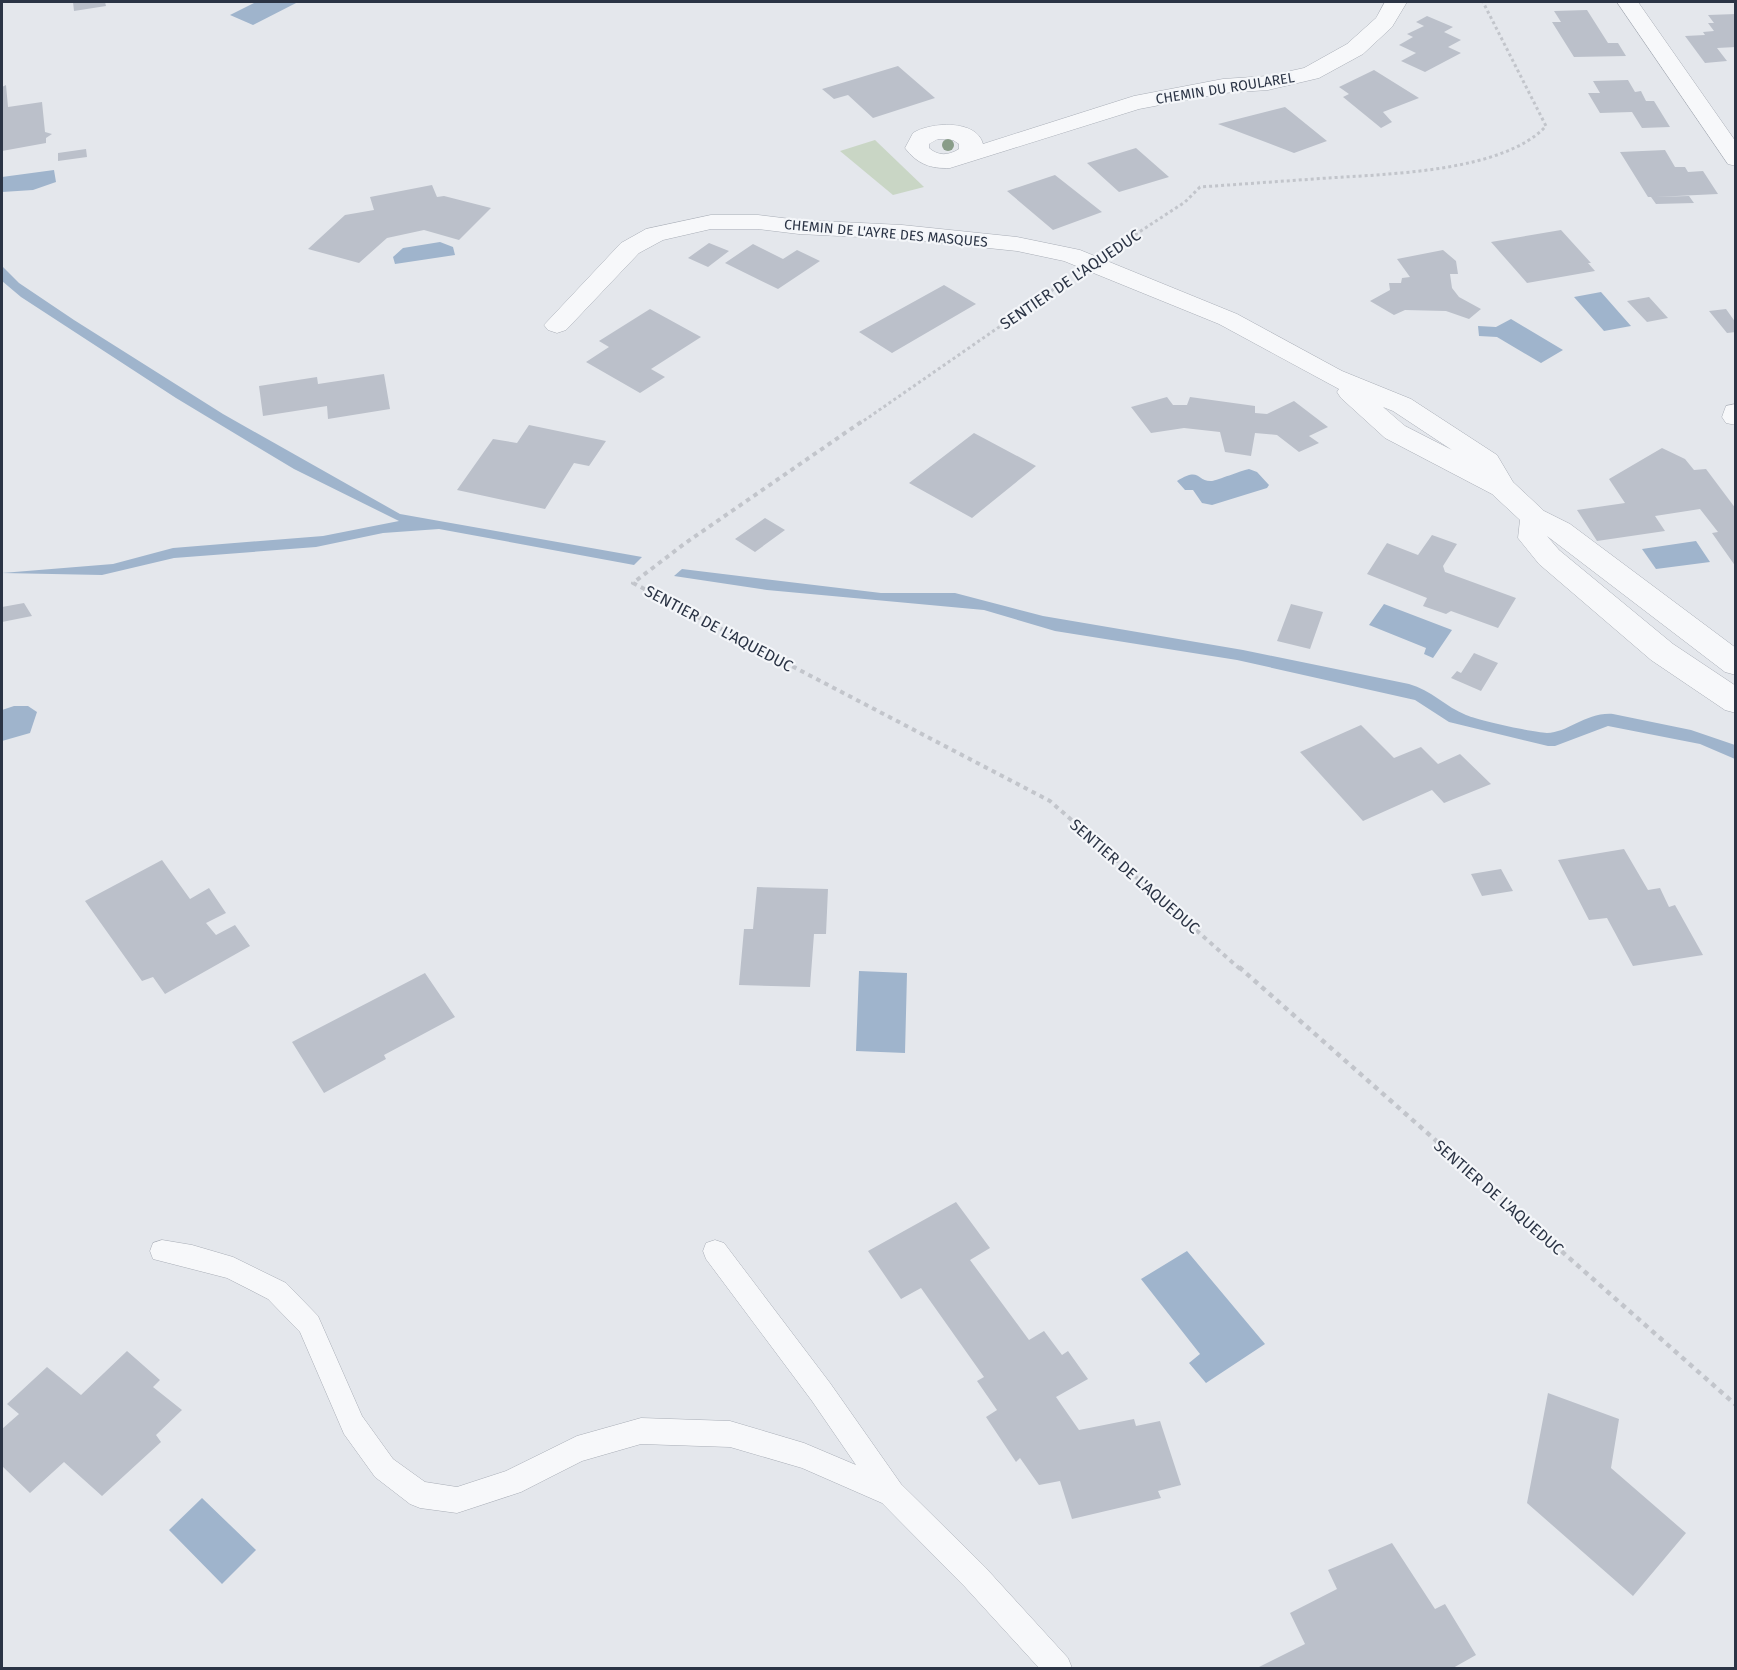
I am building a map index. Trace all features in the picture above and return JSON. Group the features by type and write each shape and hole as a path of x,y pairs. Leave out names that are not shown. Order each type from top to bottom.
{"street":[{"name":"CHEMIN DU ROULAREL","path":"965,148 1011,144 1134,103 1212,88 1268,83 1311,73 1355,49 1384,22 1396,2"},
{"path":"1628,2 1736,159"},
{"name":"CHEMIN DE L'AYRE DES MASQUES","path":"557,325 630,248 655,234 711,222 758,222 798,227 902,232 1017,244 1071,255 1228,319 1333,377 1395,432 1502,488 1534,518 1560,531 1736,664"},
{"path":"1736,412 1736,417"},
{"path":"1534,518 1532,538 1549,557 1662,651 1736,702"}],"lane":[{"path":"162,1251 192,1256 234,1268 277,1291 309,1324 353,1425 384,1468 420,1495 457,1500 511,1483 577,1449 641,1431 730,1434 804,1456 892,1494"},
{"path":"715,1251 821,1392 892,1494 975,1577 1058,1668"}],"path":[{"name":"SENTIER DE L'AQUEDUC","path":"1483,2 1546,126 1536,137 1520,146 1474,161 1429,171 1200,187 1185,202 1092,263 684,544 633,583 1050,801 1736,1405"}],"green space":[{"path":"875,140 924,187 893,195 840,151"}],"water":[{"path":"256,2 298,2 253,25 230,15"},
{"path":"54,170 56,182 33,190 2,192 2,177"},
{"path":"440,242 453,247 455,255 395,264 393,257 403,248"},
{"path":"2,266 19,283 74,320 223,414 400,514 642,557 634,565 439,529 383,533 316,547 174,558 102,575 2,573 113,564 173,548 323,536 399,521 294,469 176,398 21,297 2,281"},
{"path":"1601,292 1631,326 1604,331 1574,297"},
{"path":"1511,319 1563,350 1541,363 1497,337 1479,336 1478,326 1496,327"},
{"path":"1249,469 1257,472 1269,485 1267,488 1212,505 1202,503 1193,490 1185,490 1177,481 1194,475 1212,481"},
{"path":"1696,541 1710,562 1656,569 1642,549"},
{"path":"682,569 881,593 955,593 1043,616 1243,650 1409,684 1424,690 1466,715 1530,731 1555,732 1603,714 1691,730 1735,745 1735,759 1700,744 1608,726 1555,746 1548,746 1449,722 1415,700 1237,660 1055,631 984,610 767,590 674,576"},
{"path":"1384,604 1452,630 1433,658 1424,654 1426,648 1369,625"},
{"path":"14,706 28,706 37,712 30,733 2,741 2,710"},
{"path":"859,971 907,973 905,1053 856,1051"},
{"path":"1187,1251 1265,1344 1206,1383 1189,1363 1200,1354 1141,1279"},
{"path":"202,1498 256,1550 222,1584 169,1530"}],"building":[{"path":"73,2 105,2 106,6 74,11"},
{"path":"1587,10 1608,43 1618,43 1626,56 1574,57 1552,22 1561,22 1554,11"},
{"path":"1736,14 1736,47 1717,48 1727,61 1705,63 1685,36 1705,35 1703,32 1714,31 1708,23 1714,23 1708,15"},
{"path":"1427,16 1453,27 1444,32 1461,40 1448,47 1461,53 1425,72 1401,61 1416,53 1399,45 1413,37 1407,34 1424,26 1416,22"},
{"path":"898,66 935,98 873,118 848,95 834,99 822,89"},
{"path":"1374,70 1419,98 1383,112 1392,122 1381,128 1343,97 1349,94 1339,87"},
{"path":"1628,80 1635,92 1641,91 1646,101 1654,101 1670,127 1642,128 1632,112 1600,113 1588,93 1600,93 1593,81"},
{"path":"6,85 8,107 42,102 45,132 52,134 46,138 46,143 2,151 2,87"},
{"path":"1285,107 1327,141 1294,153 1218,124"},
{"path":"1136,148 1169,177 1119,192 1087,163"},
{"path":"86,149 87,157 58,161 58,153"},
{"path":"1665,150 1675,167 1685,167 1688,172 1703,171 1718,194 1655,197 1689,196 1694,203 1656,204 1651,197 1648,197 1620,152"},
{"path":"1055,175 1102,212 1053,230 1007,191"},
{"path":"432,185 437,197 444,196 491,208 459,240 424,230 387,238 359,263 308,249 345,215 374,210 370,197"},
{"path":"1561,230 1591,263 1588,263 1595,271 1527,283 1491,242"},
{"path":"709,243 729,251 708,267 688,258"},
{"path":"753,244 783,259 797,250 820,261 778,289 725,263"},
{"path":"1443,250 1456,261 1458,274 1450,274 1452,288 1459,297 1481,309 1469,319 1446,311 1405,310 1394,315 1370,301 1390,290 1389,283 1401,283 1402,278 1410,277 1397,259"},
{"path":"944,285 976,304 892,353 859,332"},
{"path":"1649,297 1668,318 1647,322 1627,301"},
{"path":"650,309 701,337 651,369 665,377 640,393 586,362 609,347 599,341"},
{"path":"1726,309 1736,323 1736,332 1727,333 1709,311"},
{"path":"384,374 390,409 328,419 327,406 263,416 259,386 317,377 318,384"},
{"path":"1167,397 1173,405 1187,405 1190,397 1255,406 1255,413 1267,414 1294,401 1328,427 1309,436 1319,443 1299,452 1277,435 1255,433 1251,456 1225,452 1220,432 1184,428 1151,433 1131,407"},
{"path":"529,425 606,441 589,466 574,463 545,509 457,490 493,439 517,443"},
{"path":"974,433 1036,466 972,518 909,483"},
{"path":"1662,448 1685,459 1694,470 1706,469 1736,509 1736,567 1712,533 1718,532 1700,509 1655,516 1665,531 1597,541 1577,510 1625,503 1609,479"},
{"path":"765,518 785,530 755,552 735,539"},
{"path":"1432,535 1457,544 1443,566 1445,572 1516,598 1498,628 1451,611 1446,614 1423,606 1427,598 1367,574 1387,543 1418,555"},
{"path":"24,603 32,616 2,622 2,607"},
{"path":"1291,604 1323,612 1310,649 1277,641"},
{"path":"1474,653 1498,663 1481,691 1451,678 1457,671 1461,673"},
{"path":"1361,725 1394,758 1421,747 1438,764 1460,754 1491,784 1444,803 1432,790 1363,821 1300,752"},
{"path":"1624,849 1648,890 1660,888 1669,907 1675,905 1703,955 1633,966 1607,918 1589,920 1558,860"},
{"path":"162,860 190,899 209,888 226,913 206,923 216,935 235,925 250,946 165,994 153,977 142,981 85,901"},
{"path":"1501,869 1513,891 1482,896 1471,874"},
{"path":"757,887 828,889 826,934 814,934 810,987 739,985 744,929 753,929"},
{"path":"425,973 455,1017 384,1055 386,1059 324,1093 292,1042"},
{"path":"956,1202 990,1248 970,1260 1029,1340 1044,1331 1062,1355 1068,1351 1088,1379 1056,1397 1079,1430 1134,1419 1136,1426 1160,1421 1181,1485 1158,1491 1161,1498 1072,1519 1060,1481 1039,1485 1020,1458 1016,1462 986,1417 997,1410 977,1381 984,1377 921,1288 901,1299 868,1251"},
{"path":"127,1351 160,1380 153,1387 182,1410 156,1435 161,1442 102,1496 64,1462 30,1493 2,1466 2,1429 19,1414 7,1404 47,1367 81,1395"},
{"path":"1548,1393 1619,1419 1611,1468 1686,1533 1633,1596 1527,1503"},
{"path":"1392,1543 1435,1609 1445,1604 1476,1655 1453,1668 1257,1668 1305,1644 1290,1613 1337,1589 1328,1570"}]}
